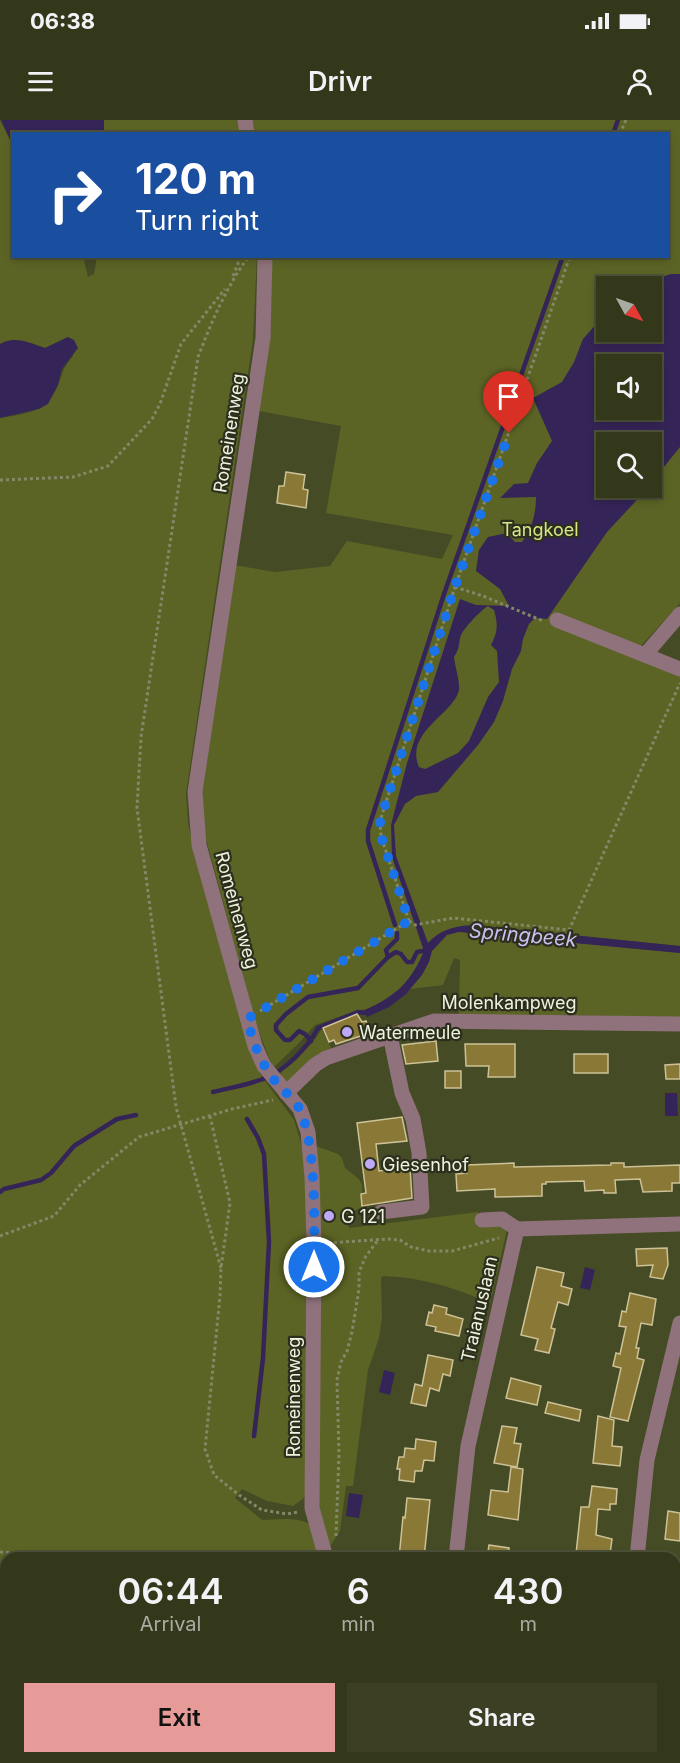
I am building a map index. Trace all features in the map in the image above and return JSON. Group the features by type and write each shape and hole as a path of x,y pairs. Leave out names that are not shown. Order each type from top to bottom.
{"street":[{"name":"Romeinenweg","path":"265,258 263,338 195,792 199,845 255,1046 264,1066 300,1109 308,1132 314,1244 312,1508 324,1552"},
{"path":"645,655 680,614"},
{"path":"558,620 680,669"},
{"name":"Molenkampweg","path":"281,1088 326,1058 434,1022 680,1024"},
{"path":"381,1212 422,1207 419,1154 413,1119 402,1093 390,1035"},
{"path":"482,1220 502,1219 517,1229 680,1224"},
{"name":"Traianuslaan","path":"457,1552 468,1446 517,1229"},
{"path":"638,1552 648,1460 680,1323"}],"path":[{"path":"221,1268 181,1125 173,1084 137,796 141,737 198,357 240,258"},
{"path":"0,480 74,477 108,466 152,419 160,404 182,344 231,283 248,258"},
{"path":"569,258 455,587 380,821 381,836 409,921 415,925 453,918 569,930 680,682"},
{"path":"455,587 540,621"},
{"path":"247,1019 409,921"},
{"path":"0,1236 54,1216 80,1185 139,1137 274,1099 281,1088"},
{"path":"210,1116 230,1203 221,1268 205,1449 214,1475 262,1510 287,1514 312,1508"},
{"path":"314,1244 388,1239 400,1240 411,1247 420,1249 452,1251 496,1239 517,1229"},
{"path":"328,1552 336,1543 339,1454 338,1380 341,1362 347,1351 352,1332 359,1272 366,1256 378,1240"},
{"path":"0,1552 16,1552"}],"green space":[{"path":"0,120 12,144 12,258 83,258 88,277 94,274 97,258 257,258 253,339 186,794 188,822 195,858 250,1054 262,1077 294,1120 303,1150 306,1179 307,1489 305,1497 293,1506 267,1501 242,1489 235,1498 262,1520 292,1519 309,1524 320,1552 0,1552 0,418 27,413 48,401 73,356 68,337 45,348 17,340 0,344"},
{"path":"104,120 239,120 241,132 104,132"},
{"path":"250,120 680,120 680,603 640,647 680,674 680,946 474,925 464,932 680,953 680,1017 553,1015 459,1017 460,960 454,958 443,985 399,992 369,1008 315,1025 273,1068 257,1027 205,835 201,803 234,565 275,572 330,566 347,541 442,559 453,535 326,513 341,426 259,411 270,334 271,296 268,258 669,258 669,132 251,132"},
{"path":"322,1029 331,1048 311,1060 292,1080 282,1083 281,1073 284,1068 292,1064"},
{"path":"316,1146 338,1154 345,1168 359,1179 362,1185 363,1207 347,1214 349,1228 478,1212 480,1227 499,1225 507,1230 490,1303 425,1281 398,1277 383,1276 381,1278 382,1318 379,1338 368,1370 353,1486 346,1486 340,1531 329,1548 317,1504"}],"water":[{"path":"1,120 104,120 104,132 12,132 12,144"},
{"name":"Tangkoel","path":"680,274 680,447 662,469 662,432 596,432 596,498 639,498 607,532 547,619 535,618 529,624 503,701 494,722 478,745 438,792 416,796 405,804 394,825 396,856 428,943 438,934 449,929 474,925 680,946 680,953 459,932 447,935 432,951 422,975 406,994 389,1007 367,1017 365,1010 394,993 408,980 424,951 392,857 391,825 407,763 460,599 476,605 509,606 500,589 476,571 479,550 488,537 507,533 515,542 522,542 528,532 533,521 536,497 500,498 514,484 528,483 537,463 552,441 533,398 562,382 574,362 583,339 596,324 596,342 662,342 662,277","holes":["488,606 494,610 497,628 491,645 497,651 499,682 488,697 469,741 458,753 425,769 419,767 416,755 418,744 431,724 449,707 459,690 454,657 461,635 481,611"]},
{"path":"68,337 74,340 78,348 62,369 58,385 48,404 39,409 0,418 0,344 17,340 45,348"},
{"path":"665,1093 677,1093 678,1116 665,1116"},
{"path":"585,1267 595,1270 590,1290 580,1288"},
{"path":"384,1370 395,1373 390,1395 379,1392"},
{"path":"349,1493 363,1495 359,1518 346,1516"}],"building":[{"path":"286,472 305,475 303,489 308,490 306,508 277,503 279,486 284,486"},
{"name":"Watermeule","path":"357,1014 362,1022 366,1021 370,1033 336,1044 334,1040 329,1042 323,1028"},
{"path":"436,1041 438,1061 406,1064 402,1045"},
{"path":"465,1044 515,1044 515,1077 488,1077 489,1066 466,1066"},
{"path":"574,1054 608,1054 608,1073 574,1073"},
{"path":"680,1064 680,1079 666,1079 665,1065"},
{"path":"445,1071 461,1071 461,1088 445,1088"},
{"name":"Giesenhof","path":"402,1117 407,1141 376,1144 379,1171 410,1167 412,1198 362,1206 361,1194 366,1193 357,1123"},
{"path":"514,1163 514,1167 611,1165 611,1163 624,1163 624,1167 680,1165 680,1183 672,1183 672,1191 643,1192 640,1179 615,1180 616,1193 604,1193 604,1190 585,1191 584,1181 546,1182 542,1184 542,1196 495,1197 495,1189 457,1191 456,1174 467,1173 467,1165"},
{"path":"667,1248 668,1265 663,1279 650,1277 653,1265 637,1266 636,1249"},
{"path":"537,1267 564,1273 561,1286 572,1289 568,1305 558,1302 551,1328 555,1329 549,1353 535,1350 538,1339 521,1335"},
{"path":"630,1293 656,1299 652,1325 641,1323 636,1348 639,1348 637,1358 644,1360 628,1421 610,1417 621,1368 613,1366 616,1353 620,1354 626,1327 619,1326 622,1311 626,1312"},
{"path":"434,1305 447,1308 446,1314 463,1319 459,1336 435,1331 436,1327 426,1325 429,1312 432,1313"},
{"path":"428,1355 453,1360 450,1376 443,1374 439,1391 430,1388 426,1406 411,1403 415,1384 422,1386"},
{"path":"511,1378 541,1386 537,1405 506,1398"},
{"path":"548,1402 581,1410 579,1421 545,1413"},
{"path":"598,1416 614,1420 612,1446 622,1447 620,1466 593,1463"},
{"path":"502,1426 517,1428 514,1443 521,1444 517,1467 494,1463"},
{"path":"416,1439 436,1442 434,1461 424,1460 422,1471 415,1471 414,1482 399,1480 400,1469 397,1469 399,1457 404,1457 405,1448 415,1449"},
{"path":"511,1467 523,1469 518,1520 488,1515 491,1490 508,1492"},
{"path":"592,1486 617,1489 616,1504 610,1504 610,1510 598,1509 596,1535 612,1539 610,1552 576,1552 581,1507 589,1507"},
{"path":"407,1498 430,1500 425,1552 400,1552 403,1517 405,1518"},
{"path":"668,1511 680,1513 680,1541 665,1539"},
{"path":"489,1545 509,1548 509,1552 488,1552"}],"waterway":[{"path":"614,132 618,120"},
{"path":"395,925 368,841 368,830 444,594 562,258"},
{"path":"388,957 386,950 397,939 397,933"},
{"path":"311,1041 299,1031 290,1040 285,1040 276,1030 276,1025 308,997 358,988 388,957 396,952 401,954 407,962 412,962 417,952 428,950"},
{"name":"Springbeek","path":"213,1092 271,1076 295,1058 318,1028 358,1012 371,1011"},
{"name":"Springbeek","path":"0,1192 41,1180 51,1173 74,1146 117,1119 136,1115"},
{"path":"247,1119 264,1154 269,1242 263,1358 254,1436"}],"place":[{"name":"Watermeule","path":"347,1032"},
{"name":"Giesenhof","path":"370,1164"},
{"name":"G 121","path":"329,1216"}],"route":[{"path":"314,1267 312,1177 308,1132 300,1109 264,1066 247,1019 409,921 381,836 380,821 455,587 509,433"}]}
